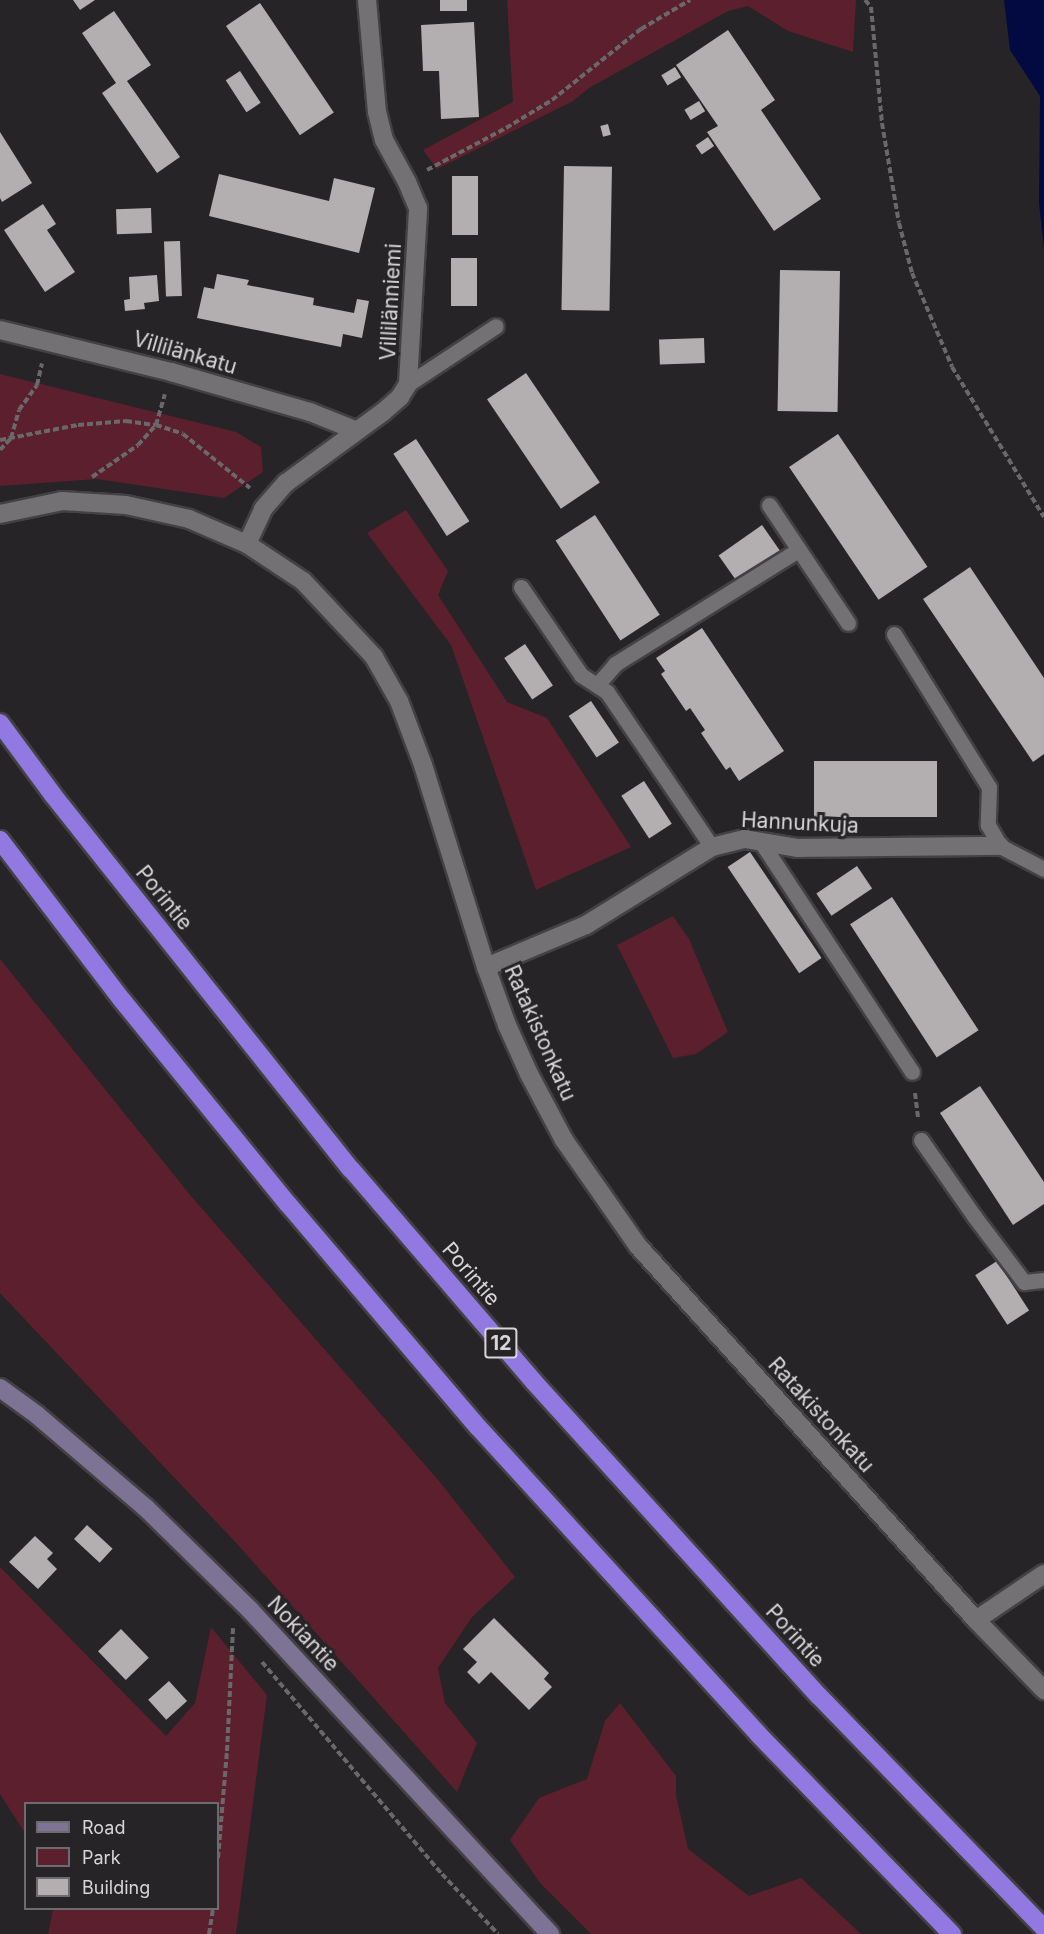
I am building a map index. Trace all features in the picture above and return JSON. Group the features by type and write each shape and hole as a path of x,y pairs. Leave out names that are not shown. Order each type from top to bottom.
{"highway":[{"name":"Porintie","path":"0,723 53,795 351,1169 534,1382 819,1696 1044,1928"},
{"path":"0,840 122,1000 280,1195 478,1427 758,1734 952,1934"}],"main road":[{"name":"Nokiantie","path":"0,1388 37,1415 146,1508 250,1610 550,1934"}],"street":[{"name":"Villilänniemi","path":"247,544 262,509 286,483 355,430 383,412 400,397 408,384 418,208 408,182 384,140 377,112 367,0"},
{"name":"Villilänkatu","path":"0,330 171,372 310,412 355,430"},
{"name":"Ratakistonkatu","path":"0,514 62,501 126,505 189,519 247,544 303,581 374,657 399,701 423,765 486,967 529,1074 564,1140 638,1246 976,1620 1044,1690"},
{"name":"Hannunkuja","path":"486,967 586,925 712,847 745,839 798,848 1000,846"},
{"path":"976,1620 1044,1574"}],"lane":[{"path":"408,384 496,326"},
{"path":"769,505 848,623"},
{"path":"597,685 615,664 798,550"},
{"path":"522,587 580,675 607,692 712,847"},
{"path":"894,634 989,787 988,825 1000,846 1044,869"},
{"path":"761,842 912,1072"},
{"path":"921,1140 1024,1282 1044,1280"}],"path":[{"path":"408,182 506,129 552,100 641,29 690,0"},
{"path":"865,0 871,7"},
{"path":"871,0 882,123 899,223 912,273 952,367 1044,517"},
{"path":"0,450 11,438 19,410 37,384 42,361 37,339"},
{"path":"91,478 138,445 156,425 171,372"},
{"path":"0,440 78,425 126,421 156,425 183,434 249,486 262,509"},
{"path":"912,1072 921,1140"},
{"path":"224,1620 240,1637"},
{"path":"219,1846 227,1751 233,1628"},
{"path":"256,1655 442,1874 498,1934"},
{"path":"209,1934 213,1910"}],"green space":[{"path":"507,0 856,0 853,52 788,31 748,6 728,11 589,88 573,101 437,169 423,150 513,102"},
{"path":"0,374 236,432 261,447 263,472 224,498 97,479 0,486"},
{"path":"406,510 448,571 438,595 507,702 547,718 631,847 536,890 451,645 367,533"},
{"path":"673,916 689,939 728,1032 696,1054 673,1058 617,945"},
{"path":"0,959 191,1196 439,1481 515,1577 472,1617 438,1668 445,1703 477,1743 457,1792 239,1546 0,1293"},
{"path":"0,1567 166,1736 195,1703 211,1627 267,1695 236,1934 48,1934 53,1910 219,1910 219,1802 24,1802 24,1831 0,1794"},
{"path":"620,1703 676,1776 676,1795 688,1849 749,1896 801,1878 861,1934 591,1934 540,1883 510,1840 539,1798 587,1779 605,1721"}],"shaded area":[{"path":"1004,0 1044,0 1044,249 1039,203 1040,96 1010,50"}],"building":[{"path":"73,0 95,0 80,10"},
{"path":"440,0 467,0 467,11 440,11"},
{"path":"260,3 334,112 300,135 226,26"},
{"path":"114,11 151,65 127,81 180,157 157,173 102,93 116,83 82,33"},
{"path":"474,22 479,117 441,119 439,71 423,71 421,25"},
{"path":"728,30 775,100 761,110 821,199 774,231 707,132 718,126 676,65"},
{"path":"675,67 681,77 667,86 661,75"},
{"path":"240,71 261,103 246,112 226,80"},
{"path":"699,101 705,111 691,120 684,110"},
{"path":"608,124 611,135 603,137 600,126"},
{"path":"0,132 32,183 2,202 0,198"},
{"path":"708,137 714,146 702,155 696,145"},
{"path":"564,166 612,167 609,311 561,310"},
{"path":"219,174 329,201 334,178 375,188 359,253 209,216"},
{"path":"452,176 478,176 478,235 452,235"},
{"path":"43,204 56,224 47,230 75,272 45,292 4,230"},
{"path":"151,208 152,233 117,234 116,209"},
{"path":"180,241 182,296 166,297 164,242"},
{"path":"451,258 477,258 477,306 451,306"},
{"path":"780,270 840,271 838,412 778,411"},
{"path":"217,274 249,280 247,285 314,298 313,305 354,313 357,299 369,301 362,338 343,334 341,347 197,318 204,287 214,289"},
{"path":"157,275 159,301 144,303 145,309 125,311 124,300 130,299 129,277"},
{"path":"704,338 705,363 660,365 659,340"},
{"path":"526,373 600,482 561,509 487,399"},
{"path":"838,434 927,567 879,600 789,467"},
{"path":"416,439 469,521 447,536 393,454"},
{"path":"595,515 660,615 620,640 556,541"},
{"path":"762,525 780,551 737,582 719,555"},
{"path":"970,567 1044,678 1044,754 1033,762 923,599"},
{"path":"702,628 784,751 739,781 730,767 726,770 701,733 705,730 690,708 686,711 661,674 665,671 656,658"},
{"path":"525,644 553,685 532,699 504,658"},
{"path":"591,701 619,742 597,758 569,716"},
{"path":"814,761 937,761 937,817 814,817"},
{"path":"644,781 672,824 649,838 621,796"},
{"path":"750,852 822,958 799,973 728,867"},
{"path":"857,866 872,888 831,916 816,893"},
{"path":"892,897 979,1030 937,1058 850,924"},
{"path":"980,1086 1044,1182 1044,1204 1013,1225 940,1113"},
{"path":"997,1261 1029,1310 1007,1325 975,1275"},
{"path":"87,1525 113,1549 100,1563 74,1539"},
{"path":"35,1536 53,1553 47,1559 57,1569 38,1589 9,1562"},
{"path":"494,1618 549,1673 544,1679 552,1687 529,1710 491,1672 479,1684 467,1672 477,1662 463,1649"},
{"path":"121,1629 149,1658 126,1680 98,1651"},
{"path":"169,1681 187,1701 166,1720 148,1700"}]}
